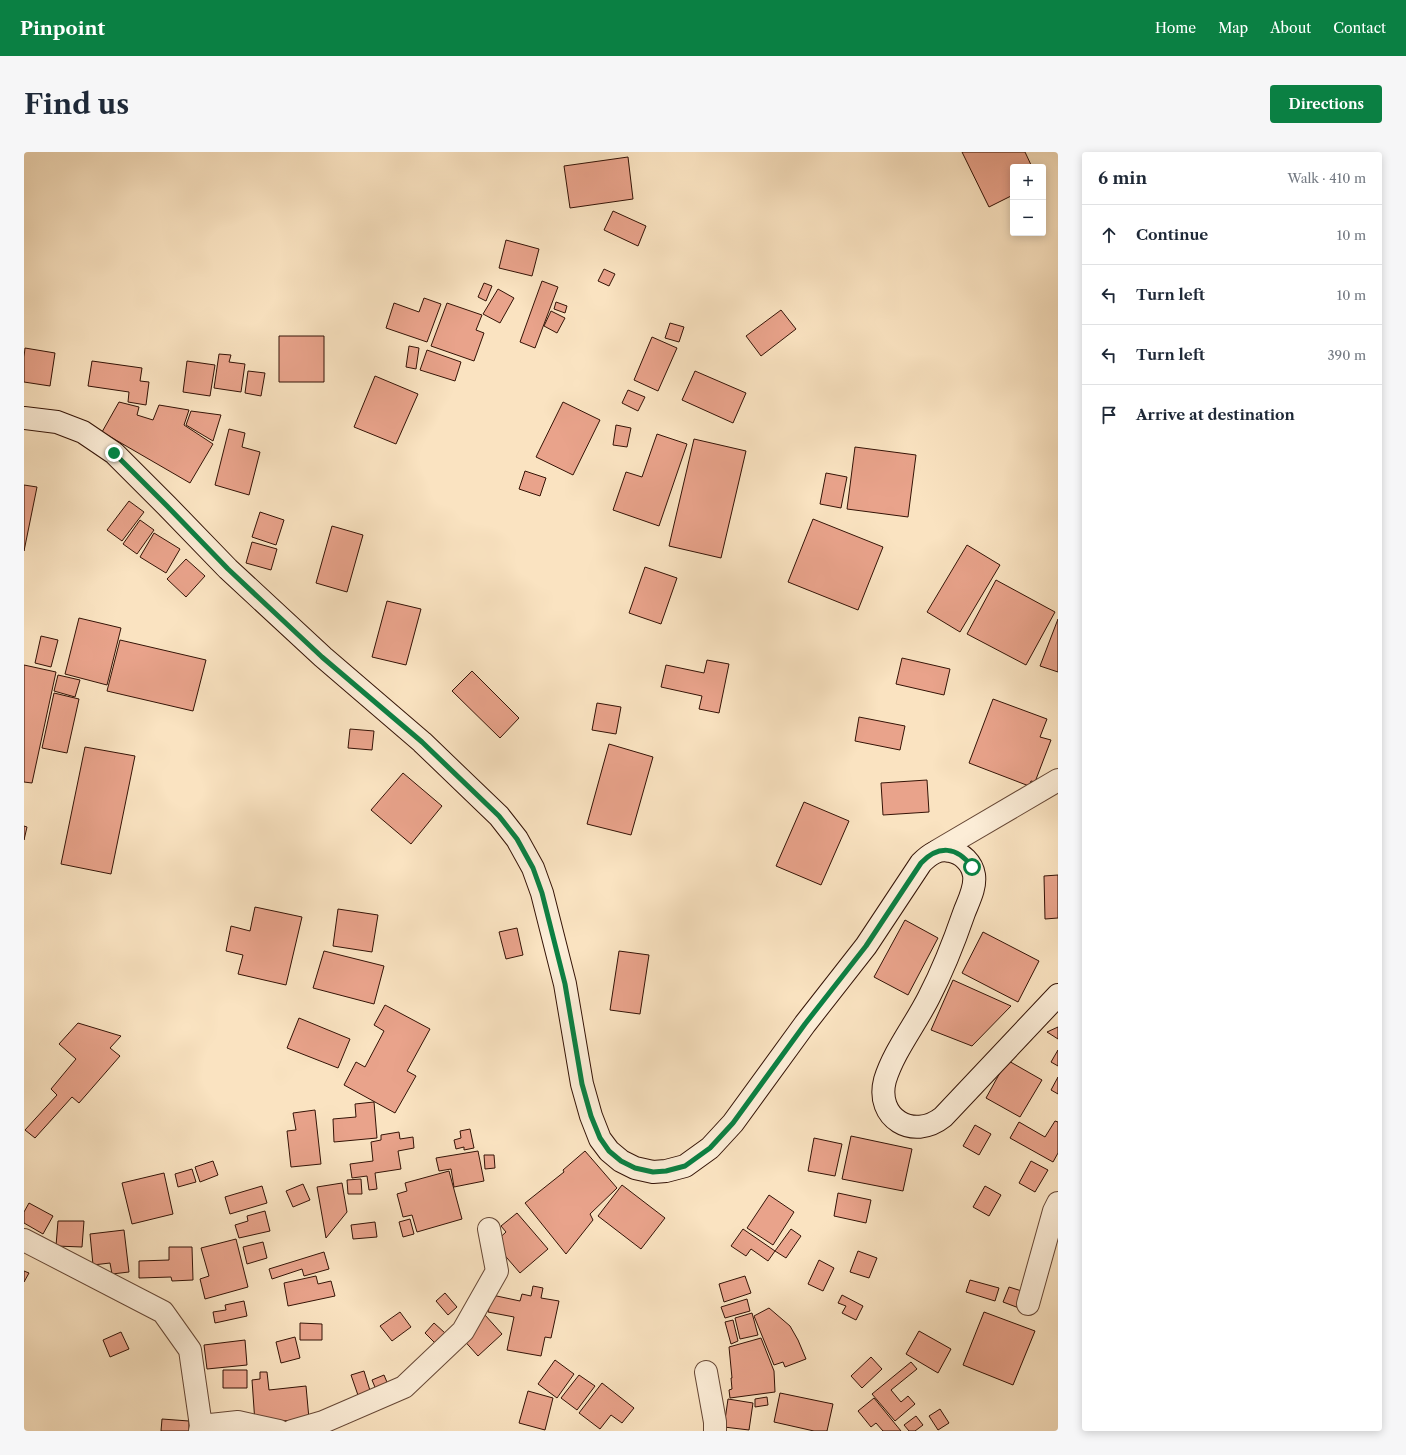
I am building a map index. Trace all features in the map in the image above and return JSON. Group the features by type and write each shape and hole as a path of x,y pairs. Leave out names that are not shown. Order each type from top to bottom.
{"street":[{"path":"24,418 56,422 83,432 114,453 228,569 322,657 422,742 499,816 517,839 533,868 542,893 565,984 582,1084 591,1116 600,1138 609,1151 621,1161 635,1168 653,1172 666,1171 685,1166 710,1148 733,1123 805,1024 866,946 921,863 928,856 1058,780"},
{"path":"937,851 948,850 958,853 966,859 972,867 974,876 973,889 950,953 929,997 890,1067 885,1080 883,1091 884,1100 892,1116 899,1122 914,1127 928,1126 943,1117 1058,995"},
{"path":"1028,1304 1054,1211 1058,1203"},
{"path":"292,1431 323,1422 404,1387 463,1331 497,1272 489,1229"},
{"path":"24,1240 162,1312 190,1350 200,1429 238,1422 279,1431"},
{"path":"706,1372 715,1422 715,1431"}],"building":[{"path":"962,152 1025,152 1031,164 1010,164 1010,196 989,207"},
{"path":"628,157 633,199 570,208 564,166"},
{"path":"613,211 646,226 638,246 604,230"},
{"path":"506,240 539,249 532,276 499,268"},
{"path":"604,269 615,274 609,286 598,281"},
{"path":"542,281 558,287 535,348 520,342"},
{"path":"484,283 492,286 486,301 478,297"},
{"path":"498,289 514,298 500,323 483,314"},
{"path":"424,298 441,304 427,342 386,328 394,303 419,312"},
{"path":"556,302 567,306 565,313 554,309"},
{"path":"447,303 482,315 476,330 484,333 474,361 431,346"},
{"path":"781,310 796,329 761,356 746,336"},
{"path":"551,311 565,318 557,333 544,326"},
{"path":"670,323 684,327 679,342 665,338"},
{"path":"279,336 324,336 324,382 279,382"},
{"path":"652,337 677,348 658,391 634,380"},
{"path":"409,346 419,348 416,369 406,367"},
{"path":"25,348 55,353 50,386 24,382"},
{"path":"427,350 461,362 455,381 420,370"},
{"path":"219,354 231,355 229,362 245,364 241,392 214,388"},
{"path":"92,361 142,368 140,381 149,382 146,405 128,402 129,392 88,386"},
{"path":"187,361 215,365 210,396 183,392"},
{"path":"248,371 265,373 261,396 245,393"},
{"path":"695,371 746,393 733,423 682,400"},
{"path":"375,376 418,394 396,444 354,427"},
{"path":"628,390 645,397 638,411 622,403"},
{"path":"119,402 139,407 137,415 153,420 159,405 189,410 184,425 213,444 190,483 102,432"},
{"path":"563,402 600,420 573,475 536,457"},
{"path":"191,411 221,415 213,441 186,425"},
{"path":"616,425 631,428 627,447 613,445"},
{"path":"229,429 245,433 242,447 260,452 249,495 215,485"},
{"path":"657,434 687,444 659,526 613,510 626,472 642,477"},
{"path":"694,439 746,451 721,558 669,546"},
{"path":"855,447 916,455 908,517 847,509"},
{"path":"525,471 546,478 540,496 519,489"},
{"path":"826,473 847,477 841,508 820,504"},
{"path":"24,485 37,487 24,551"},
{"path":"129,501 144,512 122,541 107,530"},
{"path":"260,512 284,520 276,545 252,537"},
{"path":"813,519 883,547 858,610 788,582"},
{"path":"140,520 154,530 137,554 123,544"},
{"path":"332,526 363,535 347,592 316,583"},
{"path":"154,533 180,549 166,573 140,557"},
{"path":"252,542 277,549 271,570 246,563"},
{"path":"967,545 1000,565 960,632 927,612"},
{"path":"186,559 205,576 186,597 167,579"},
{"path":"645,567 677,578 661,624 629,613"},
{"path":"996,580 1055,612 1026,665 967,634"},
{"path":"387,601 421,609 406,665 372,657"},
{"path":"79,618 121,628 107,685 65,674"},
{"path":"1058,619 1058,672 1040,666"},
{"path":"41,636 58,640 51,667 35,663"},
{"path":"120,640 206,660 193,711 107,691"},
{"path":"902,658 950,669 944,695 896,684"},
{"path":"707,660 729,664 719,713 699,709 702,696 661,687 666,665 704,673"},
{"path":"24,665 56,672 32,783 24,782"},
{"path":"472,671 519,718 500,738 452,691"},
{"path":"58,675 80,680 75,697 54,691"},
{"path":"54,693 79,699 67,753 42,748"},
{"path":"993,699 1047,719 1040,737 1051,740 1035,782 1031,781 1029,786 969,763"},
{"path":"597,703 621,707 616,734 592,730"},
{"path":"859,717 905,726 900,750 855,741"},
{"path":"350,729 374,731 372,750 348,748"},
{"path":"609,744 653,757 631,835 587,824"},
{"path":"85,747 135,756 111,874 61,864"},
{"path":"403,773 442,806 411,844 371,810"},
{"path":"927,780 929,812 883,815 881,783"},
{"path":"804,802 849,821 821,885 776,866"},
{"path":"24,826 27,827 24,840"},
{"path":"1058,875 1058,918 1045,919 1044,876"},
{"path":"255,907 302,917 286,985 238,974 243,955 226,951 231,926 250,931"},
{"path":"338,909 378,915 372,952 333,946"},
{"path":"905,920 938,938 908,995 874,977"},
{"path":"517,928 523,955 506,959 499,932"},
{"path":"983,932 1039,961 1018,1002 962,973"},
{"path":"324,951 384,966 374,1004 313,988"},
{"path":"619,951 649,955 640,1014 610,1010"},
{"path":"953,980 1011,1006 972,1046 931,1030"},
{"path":"385,1005 430,1029 407,1071 416,1076 395,1113 344,1085 356,1062 365,1067 384,1031 374,1025"},
{"path":"299,1018 350,1039 338,1068 287,1048"},
{"path":"78,1023 121,1036 110,1048 120,1056 79,1103 72,1097 35,1138 25,1130 57,1095 51,1089 76,1059 59,1044"},
{"path":"1058,1027 1058,1039 1047,1032"},
{"path":"1058,1050 1058,1066 1051,1062"},
{"path":"1007,1060 1042,1080 1020,1117 986,1098"},
{"path":"1058,1077 1058,1094 1051,1090"},
{"path":"374,1102 377,1138 334,1142 333,1119 356,1117 355,1104"},
{"path":"315,1110 321,1164 291,1167 287,1131 296,1130 293,1113"},
{"path":"1055,1121 1058,1122 1058,1153 1053,1162 1010,1138 1019,1122 1045,1137"},
{"path":"975,1125 991,1134 979,1155 963,1146"},
{"path":"470,1129 474,1148 464,1150 464,1147 456,1149 454,1140 461,1138 460,1131"},
{"path":"399,1132 400,1139 413,1137 414,1148 398,1151 401,1169 375,1173 377,1189 369,1190 367,1176 352,1178 350,1164 373,1161 371,1142 381,1140 381,1135"},
{"path":"851,1136 912,1149 903,1191 842,1179"},
{"path":"814,1138 842,1144 835,1176 808,1171"},
{"path":"478,1151 484,1181 454,1187 451,1169 439,1171 436,1158"},
{"path":"585,1151 617,1188 590,1214 593,1220 566,1254 525,1203 564,1172 563,1170"},
{"path":"484,1155 494,1155 495,1168 485,1169"},
{"path":"213,1161 218,1175 200,1182 195,1167"},
{"path":"1031,1161 1048,1170 1035,1192 1019,1183"},
{"path":"192,1169 196,1182 178,1187 175,1174"},
{"path":"449,1171 462,1219 417,1232 412,1215 403,1217 397,1194 407,1191 405,1183"},
{"path":"164,1173 173,1214 132,1224 122,1183"},
{"path":"361,1179 362,1194 348,1194 347,1180"},
{"path":"342,1183 347,1212 326,1238 317,1187"},
{"path":"303,1184 310,1200 293,1207 286,1191"},
{"path":"622,1185 665,1218 641,1249 598,1216"},
{"path":"262,1186 267,1203 230,1214 225,1197"},
{"path":"985,1186 1001,1195 989,1216 973,1207"},
{"path":"838,1193 871,1200 866,1223 834,1216"},
{"path":"769,1195 794,1212 773,1245 747,1228"},
{"path":"29,1203 53,1216 43,1234 24,1223 24,1212"},
{"path":"265,1211 270,1231 239,1238 235,1225 248,1221 247,1216"},
{"path":"517,1213 548,1249 520,1273 494,1243 506,1232 501,1226"},
{"path":"410,1219 414,1234 403,1237 399,1222"},
{"path":"58,1221 84,1221 82,1247 56,1246"},
{"path":"375,1222 377,1237 353,1239 351,1225"},
{"path":"743,1229 775,1251 768,1261 751,1249 746,1256 731,1246"},
{"path":"791,1229 801,1236 786,1258 775,1251"},
{"path":"124,1230 129,1272 112,1274 110,1263 93,1265 90,1234"},
{"path":"236,1239 248,1287 205,1299 200,1279 209,1276 201,1248"},
{"path":"263,1242 267,1258 247,1264 243,1247"},
{"path":"169,1247 192,1247 193,1280 172,1281 171,1277 139,1278 139,1261 169,1260"},
{"path":"858,1251 877,1258 869,1278 850,1272"},
{"path":"324,1252 329,1269 304,1276 302,1269 272,1279 269,1269"},
{"path":"819,1260 834,1268 823,1291 808,1284"},
{"path":"24,1271 29,1273 24,1282"},
{"path":"316,1276 318,1284 331,1281 335,1296 288,1306 284,1283"},
{"path":"745,1276 751,1293 724,1302 719,1284"},
{"path":"970,1280 999,1288 995,1301 966,1292"},
{"path":"533,1286 543,1288 541,1298 559,1301 551,1338 545,1337 541,1356 507,1350 514,1317 488,1312 492,1295 520,1301 522,1294 531,1296"},
{"path":"1009,1287 1025,1292 1019,1308 1003,1302"},
{"path":"445,1293 457,1307 448,1315 436,1301"},
{"path":"842,1295 863,1306 856,1320 842,1313 846,1306 838,1303"},
{"path":"747,1299 750,1311 725,1318 721,1307"},
{"path":"244,1301 247,1316 215,1323 213,1312 226,1310 225,1305"},
{"path":"769,1308 790,1326 806,1359 785,1367 783,1362 774,1365 754,1316"},
{"path":"400,1312 411,1327 392,1341 380,1326"},
{"path":"984,1312 1035,1331 1013,1385 963,1365"},
{"path":"752,1313 758,1335 740,1339 735,1318"},
{"path":"485,1315 502,1334 478,1356 461,1337"},
{"path":"733,1320 738,1341 731,1344 725,1322"},
{"path":"300,1323 322,1324 322,1340 300,1340"},
{"path":"434,1323 445,1333 436,1344 425,1333"},
{"path":"919,1331 951,1349 938,1373 906,1354"},
{"path":"121,1332 129,1349 110,1357 103,1340"},
{"path":"295,1337 300,1358 281,1363 276,1342"},
{"path":"761,1338 774,1371 775,1392 730,1398 729,1390 732,1389 732,1378 729,1347"},
{"path":"245,1340 247,1365 207,1369 204,1345"},
{"path":"871,1357 882,1369 862,1388 851,1376"},
{"path":"555,1360 574,1374 557,1398 538,1384"},
{"path":"911,1362 917,1369 891,1390 901,1402 908,1396 915,1404 895,1421 872,1394"},
{"path":"223,1370 247,1370 247,1388 223,1388"},
{"path":"364,1371 372,1397 360,1401 351,1375"},
{"path":"260,1372 267,1372 269,1390 306,1386 309,1419 255,1423 252,1380 260,1379"},
{"path":"384,1375 389,1387 377,1392 372,1380"},
{"path":"579,1375 595,1386 577,1410 561,1398"},
{"path":"602,1383 634,1408 622,1423 611,1415 600,1429 579,1413"},
{"path":"528,1391 553,1398 545,1430 519,1423"},
{"path":"780,1393 833,1404 827,1431 814,1431 774,1422"},
{"path":"767,1397 768,1405 755,1407 755,1399"},
{"path":"874,1398 901,1431 883,1431 876,1423 871,1427 858,1411"},
{"path":"728,1399 753,1403 749,1430 724,1427"},
{"path":"940,1409 949,1423 938,1430 929,1416"},
{"path":"916,1416 923,1425 915,1431 909,1431 904,1425"},
{"path":"162,1419 189,1421 189,1431 161,1431"}],"route":[{"path":"114,453 228,569 322,657 422,742 499,816 517,839 533,868 542,893 565,984 582,1084 591,1116 600,1138 609,1151 621,1161 635,1168 653,1172 666,1171 685,1166 710,1148 733,1123 805,1024 866,946 921,863 928,856 937,851 948,850 958,853 966,859 972,867"}]}
